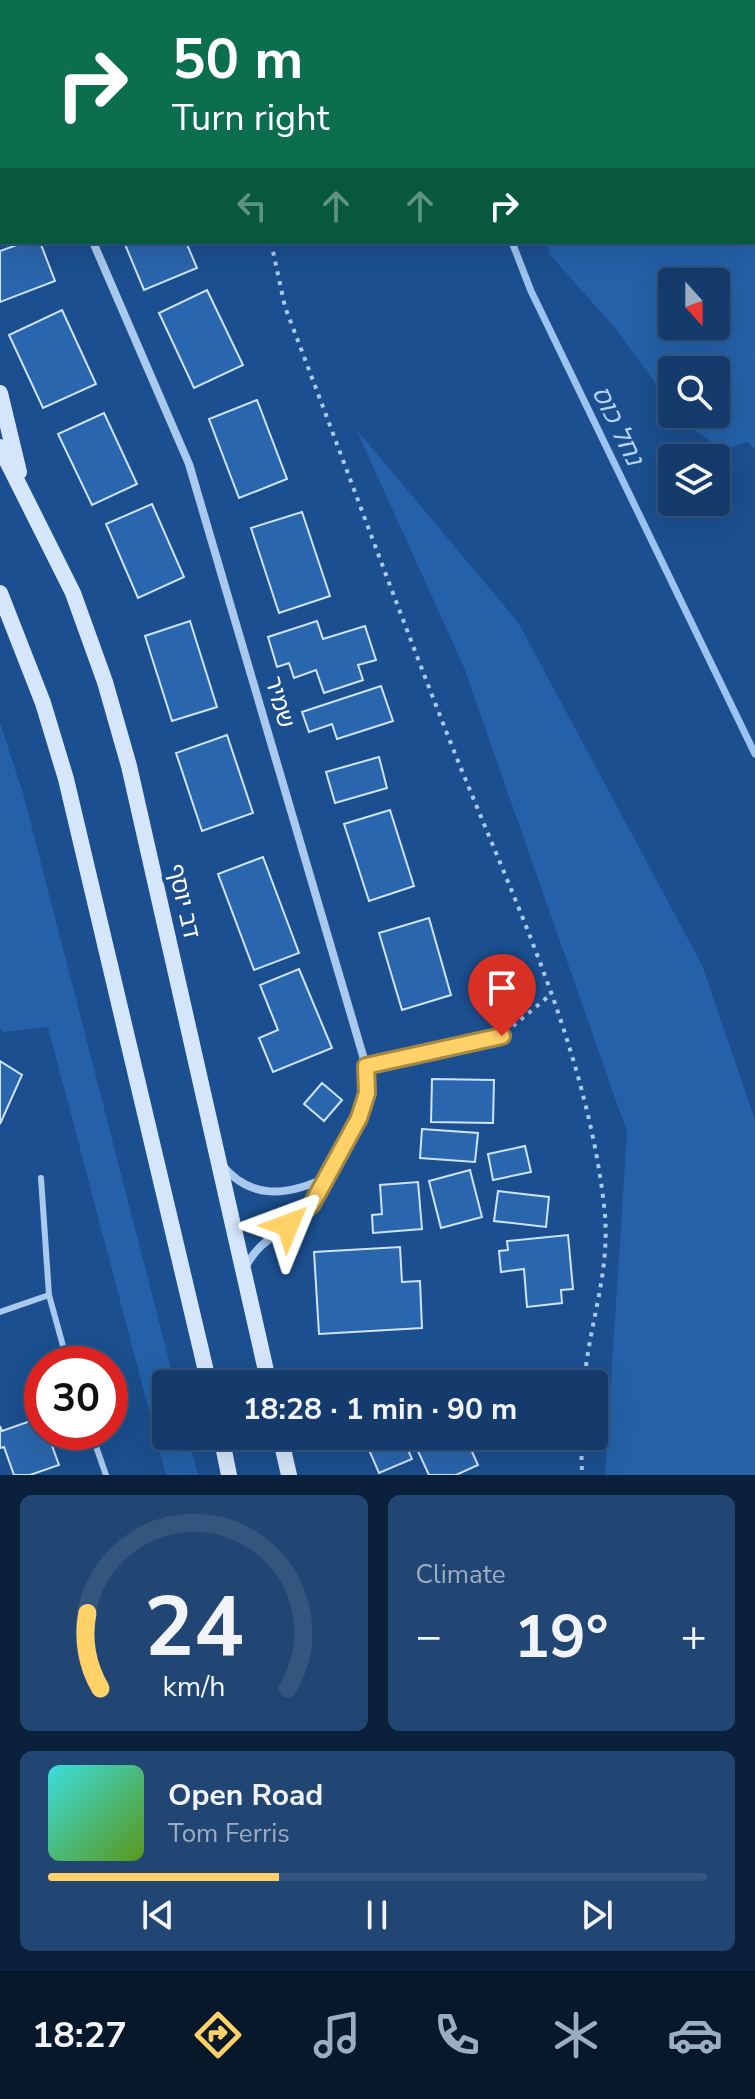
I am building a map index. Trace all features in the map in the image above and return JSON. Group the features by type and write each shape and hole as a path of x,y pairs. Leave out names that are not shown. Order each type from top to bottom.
{"main road":[{"path":"0,393 23,489"},
{"name":"דב יוסף","path":"0,447 73,593 105,682 129,766 266,1370"},
{"path":"0,593 43,703 66,779 206,1370"},
{"path":"224,1450 229,1475"},
{"path":"283,1450 289,1475"}],"street":[{"name":"שמיר","path":"94,244 189,464 366,1066 367,1093 359,1118 312,1204 266,1239 243,1271"},
{"path":"366,1066 502,1036"},
{"path":"215,1153 238,1181 263,1192 297,1190 325,1178"}],"lane":[{"path":"41,1178 49,1295 63,1346"},
{"path":"0,1312 49,1295"},
{"path":"97,1450 106,1475"}],"path":[{"path":"271,244 285,307 449,738 509,879 582,1090 604,1205 606,1264 587,1370"},
{"path":"502,1036 549,995"},
{"path":"581,1450 582,1475"}],"shaded area":[{"path":"547,244 755,244 755,449 747,442 730,447 730,444 714,444 693,428 730,428 730,356 658,356 658,387 616,329 550,255"},
{"path":"356,429 518,622 702,965 755,1120 755,1475 605,1475 627,1132 463,665"},
{"path":"0,723 23,793 171,1370 152,1370 152,1422 48,1027 2,1032"},
{"path":"159,1450 192,1450 198,1475 166,1475"}],"building":[{"path":"19,244 41,244 55,281 0,302 0,251"},
{"path":"125,244 187,244 197,268 144,290"},
{"path":"207,290 243,365 194,388 159,313"},
{"path":"62,310 96,384 43,408 9,335"},
{"path":"257,400 287,479 239,498 209,419"},
{"path":"104,413 137,484 92,505 58,434"},
{"path":"152,504 184,577 138,598 106,524"},
{"path":"302,512 330,596 279,613 251,528"},
{"path":"190,621 217,707 172,721 145,636"},
{"path":"317,621 323,639 365,626 376,660 358,665 363,680 324,693 316,670 294,678 289,663 277,667 268,637"},
{"path":"381,686 393,721 337,739 332,724 309,732 302,712"},
{"path":"227,735 253,813 202,831 176,753"},
{"path":"379,757 387,788 335,803 326,772"},
{"path":"390,810 414,886 369,901 344,824"},
{"path":"263,857 299,953 254,970 218,874"},
{"path":"429,918 451,995 402,1010 379,933"},
{"path":"299,969 332,1048 273,1072 259,1038 278,1030 260,985"},
{"path":"0,1061 22,1075 0,1124"},
{"path":"432,1079 494,1080 493,1123 431,1122"},
{"path":"322,1083 342,1100 324,1121 304,1104"},
{"path":"422,1129 478,1133 475,1162 420,1158"},
{"path":"525,1146 531,1172 493,1180 488,1154"},
{"path":"470,1170 482,1217 441,1228 429,1181"},
{"path":"418,1182 422,1229 373,1233 372,1215 382,1214 380,1185"},
{"path":"498,1191 549,1197 546,1227 494,1221"},
{"path":"568,1235 573,1289 561,1290 562,1303 527,1307 524,1269 501,1272 499,1251 508,1250 507,1241"},
{"path":"400,1247 402,1282 420,1281 422,1328 319,1334 314,1252"},
{"path":"24,1423 24,1450 54,1450 59,1465 30,1475 14,1475 4,1447 0,1448 0,1426 2,1431"},
{"path":"369,1450 408,1450 412,1459 379,1473"},
{"path":"417,1450 471,1450 478,1465 456,1475 429,1475"}],"waterway":[{"name":"נחל כוס","path":"513,244 531,291 755,754"}],"route":[{"path":"288,1225 312,1204 359,1118 367,1093 366,1066 502,1036"}]}
